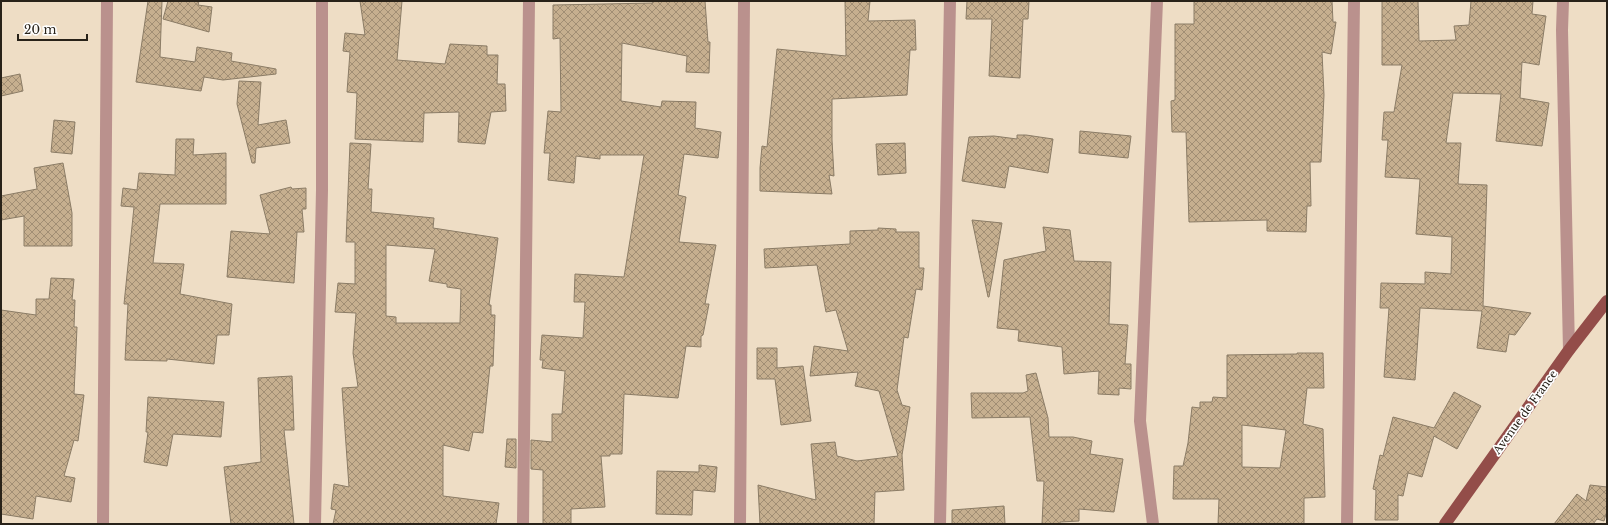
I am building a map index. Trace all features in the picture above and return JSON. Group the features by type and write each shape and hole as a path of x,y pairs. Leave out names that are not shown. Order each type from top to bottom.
{"main road":[{"name":"Avenue de France","path":"1445,524 1569,350 1607,301"}],"street":[{"path":"102,524 107,1"},
{"path":"315,524 322,190 322,1"},
{"path":"523,524 529,1"},
{"path":"740,524 744,1"},
{"path":"940,524 950,1"},
{"path":"1153,524 1140,422 1157,1"},
{"path":"1347,524 1354,1"},
{"path":"1563,1 1562,30 1569,350"}],"building":[{"path":"148,1 162,1 160,57 195,62 197,47 232,53 231,61 276,69 276,74 223,80 204,77 201,91 136,82"},
{"path":"168,1 199,1 198,5 212,7 209,32 163,19"},
{"path":"360,1 402,1 397,60 445,64 450,44 487,46 487,55 498,55 497,84 505,84 506,111 491,112 485,144 458,142 459,112 424,113 423,142 355,139 357,93 347,92 350,52 343,51 345,33 365,35"},
{"path":"652,1 705,1 708,42 710,42 709,73 686,72 687,56 622,43 621,101 661,107 662,101 696,102 695,128 721,132 718,158 684,154 678,195 686,197 679,242 716,245 705,304 709,304 703,335 701,336 701,347 686,346 678,398 624,394 622,454 601,456 605,507 571,509 571,524 543,524 543,470 531,469 531,440 552,442 552,414 562,414 565,371 542,368 543,360 540,360 542,335 583,338 585,302 574,302 575,274 624,277 644,155 600,155 600,159 576,156 574,183 548,180 550,153 544,153 548,111 561,112 560,38 553,39 553,5 653,3"},
{"path":"845,1 870,1 868,21 915,20 916,50 910,50 907,95 832,99 834,176 829,175 832,194 760,191 762,146 767,147 777,49 846,56"},
{"path":"967,1 1029,1 1028,19 1023,19 1020,78 989,76 992,19 966,19"},
{"path":"1194,1 1332,1 1333,22 1336,22 1331,54 1322,52 1324,95 1321,162 1310,162 1311,206 1307,206 1306,232 1267,231 1267,220 1189,222 1186,132 1172,132 1171,101 1175,100 1175,24 1194,24"},
{"path":"1382,1 1418,1 1419,41 1456,40 1454,26 1469,25 1471,1 1533,1 1532,14 1546,16 1539,65 1522,62 1520,98 1549,103 1542,146 1496,141 1501,94 1453,93 1446,143 1461,143 1458,184 1487,185 1483,306 1531,313 1515,335 1509,334 1506,352 1477,348 1482,311 1420,308 1415,380 1384,377 1389,308 1380,308 1381,283 1425,284 1425,272 1451,274 1452,237 1416,234 1420,179 1385,177 1388,140 1382,140 1384,112 1394,112 1402,65 1382,65"},
{"path":"20,74 23,91 1,96 1,78"},
{"path":"239,81 261,82 258,125 286,120 290,143 256,148 255,163 252,163 237,104"},
{"path":"54,120 75,122 72,154 51,152"},
{"path":"1080,131 1131,136 1128,158 1079,153"},
{"path":"1017,135 1053,139 1048,173 1009,166 1005,188 962,181 969,137 994,136 1017,139"},
{"path":"176,139 194,139 193,155 226,153 226,204 160,204 153,263 184,264 180,294 232,304 229,335 217,335 214,364 167,359 167,361 125,360 128,304 124,304 134,207 121,206 123,188 137,190 139,173 175,175"},
{"path":"350,143 371,144 368,189 372,189 371,212 434,218 433,228 498,238 489,305 491,305 491,315 495,315 493,366 490,366 483,433 473,432 469,451 443,445 443,496 499,503 496,524 333,524 336,510 331,509 334,484 349,487 342,388 358,387 353,353 356,313 335,312 338,283 355,284 355,242 346,242","holes":["386,245 435,249 429,281 447,284 447,287 461,289 460,323 396,323 396,317 386,316"]},
{"path":"905,143 906,173 878,175 876,144"},
{"path":"63,163 72,213 72,246 24,246 24,216 1,220 1,196 37,189 34,168"},
{"path":"291,187 292,189 306,188 306,209 302,209 304,232 297,232 294,283 227,277 231,231 270,234 260,195"},
{"path":"972,220 1002,223 989,297 988,297"},
{"path":"1043,227 1070,230 1074,261 1111,262 1109,324 1128,325 1125,364 1131,364 1131,389 1119,388 1119,395 1098,394 1099,371 1064,374 1062,347 1018,341 1019,330 997,328 1004,260 1046,251"},
{"path":"878,228 896,229 896,232 919,232 919,268 924,268 922,290 916,289 908,338 904,337 897,390 902,405 910,407 902,455 904,490 875,492 874,524 760,524 758,485 816,500 811,444 835,442 837,456 857,461 898,456 879,391 855,386 858,372 810,376 814,346 848,351 836,310 826,312 817,265 765,268 764,249 850,244 850,231 878,230"},
{"path":"51,278 74,279 72,300 75,300 74,327 77,327 74,394 84,395 78,441 74,440 64,476 75,478 71,502 36,496 33,519 1,514 1,310 36,315 36,299 49,299"},
{"path":"757,348 777,348 777,368 803,366 811,421 781,425 775,379 757,379"},
{"path":"1323,353 1324,388 1307,388 1303,424 1323,429 1325,497 1304,498 1304,524 1218,524 1219,499 1173,499 1174,466 1183,466 1188,443 1192,407 1200,408 1200,402 1212,402 1213,397 1227,398 1227,355","holes":["1242,425 1286,430 1280,468 1242,467"]},
{"path":"1036,373 1048,418 1049,437 1073,437 1092,441 1090,454 1123,459 1114,512 1079,509 1079,521 1060,522 1060,524 1042,524 1044,481 1037,481 1030,417 972,418 971,393 1023,393 1028,391 1026,375"},
{"path":"292,376 294,430 284,430 294,524 231,524 224,467 261,462 258,378"},
{"path":"1454,392 1481,406 1457,449 1434,436 1422,477 1408,473 1403,496 1398,495 1398,520 1375,520 1376,490 1373,489 1380,455 1383,456 1393,417 1434,428"},
{"path":"148,397 224,402 221,437 173,434 167,466 144,462 148,432 146,432"},
{"path":"507,439 516,439 516,468 505,467"},
{"path":"699,465 717,467 715,492 693,490 692,515 656,514 657,471 699,472"},
{"path":"1590,485 1607,487 1607,511 1604,521 1597,519 1593,524 1554,524 1577,494 1586,501"},
{"path":"1004,506 1005,524 952,524 952,510"}]}
